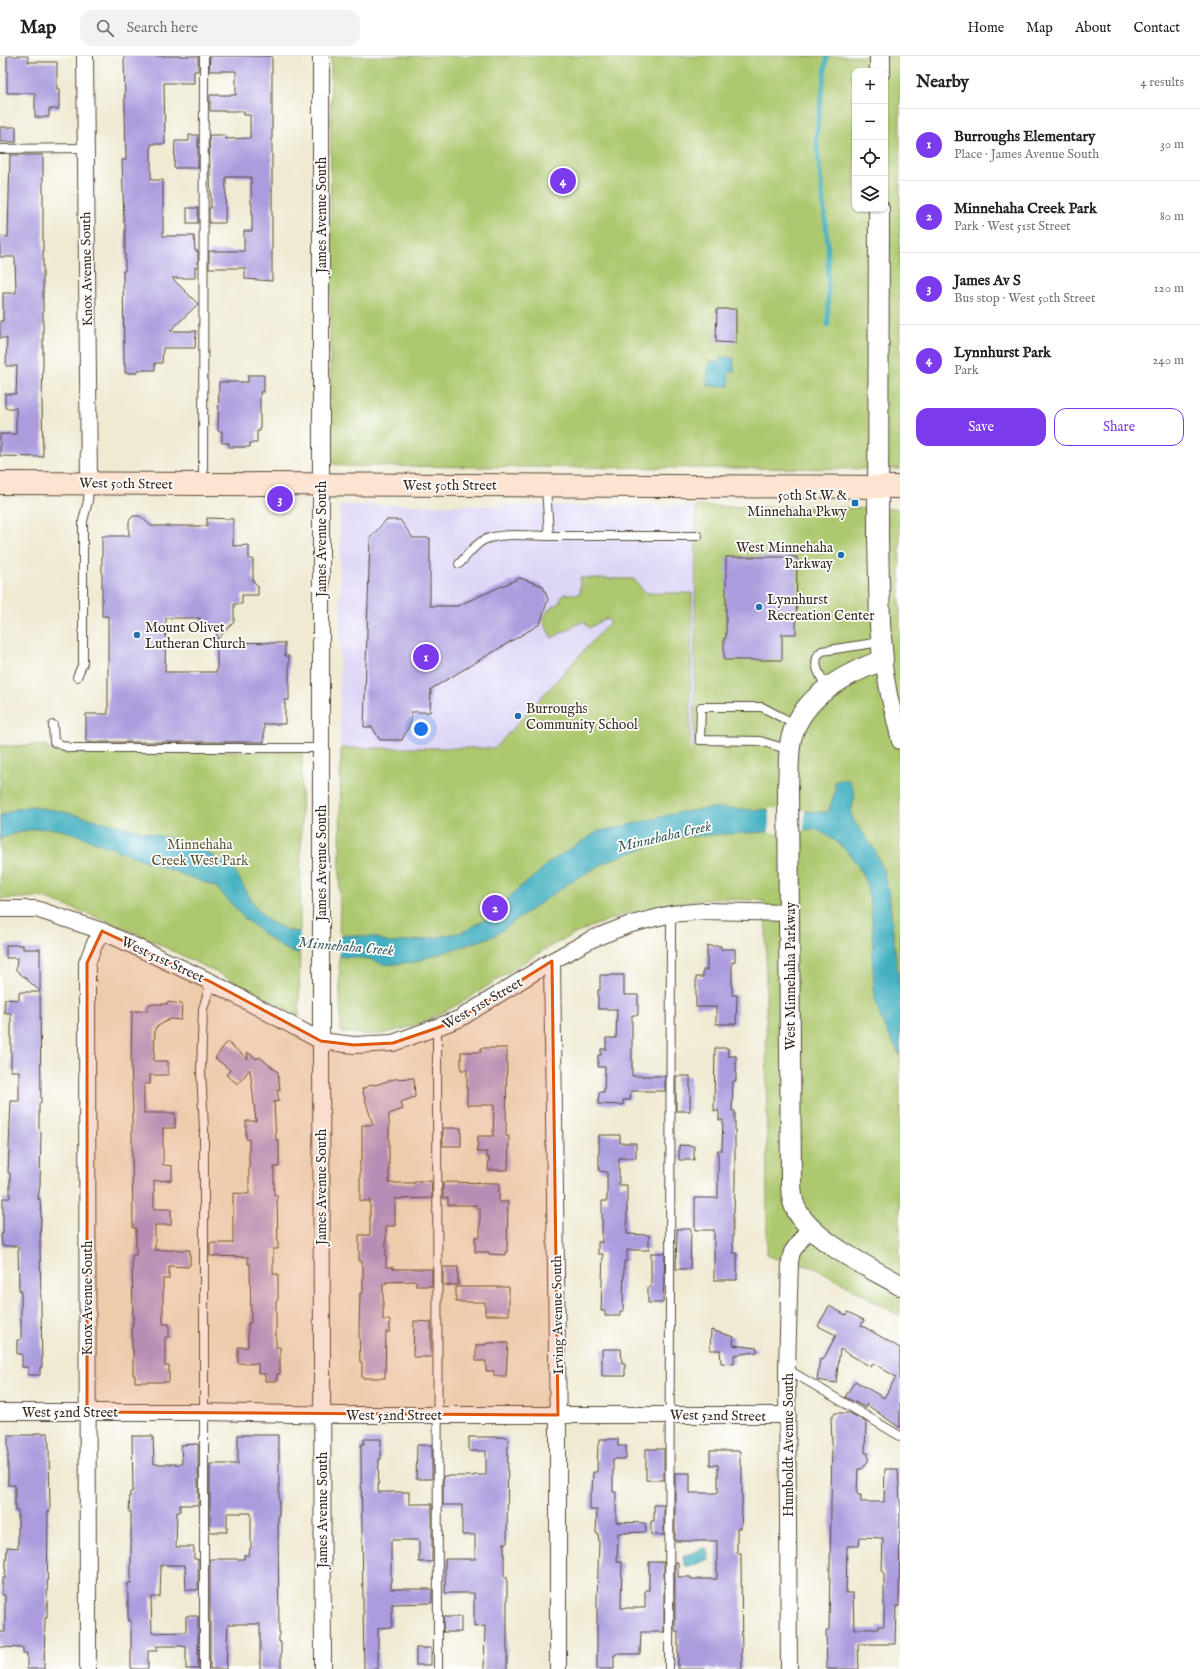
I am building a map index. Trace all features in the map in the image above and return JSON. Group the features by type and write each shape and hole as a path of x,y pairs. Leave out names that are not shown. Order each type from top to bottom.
{"main road":[{"name":"West 50th Street","path":"0,483 900,487"}],"street":[{"name":"Knox Avenue South","path":"85,56 89,483"},
{"name":"James Avenue South","path":"322,56 321,1041 323,1669"},
{"path":"880,56 880,68"},
{"path":"879,212 879,612 882,651 889,695 900,741"},
{"name":"West Minnehaha Parkway","path":"882,651 827,688 808,705 796,725 790,750 788,788 790,913 790,1178 795,1207 809,1228 841,1250 900,1285"},
{"name":"West 51st Street","path":"0,909 36,908 102,931 211,982 321,1041 354,1044 392,1044 459,1019 552,961 592,939 628,924 671,914 705,911 790,913"},
{"name":"Knox Avenue South","path":"88,1669 87,963 94,945 102,931"},
{"name":"Irving Avenue South","path":"552,961 558,1415 558,1669"},
{"name":"Humboldt Avenue South","path":"789,1669 787,1369 790,1261 792,1252 809,1228"},
{"name":"West 52nd Street","path":"0,1412 204,1412 438,1415 788,1415"}],"lane":[{"path":"203,484 204,56"},
{"path":"0,149 85,148"},
{"path":"77,676 82,663 83,521 88,501 89,483"},
{"path":"546,485 549,536"},
{"path":"459,564 477,545 484,540 499,536 698,536"},
{"path":"827,688 816,665 818,654 822,651 882,651"},
{"path":"790,750 760,741 700,740 701,707 762,707 796,725"},
{"path":"53,725 54,742 70,748 321,748"},
{"path":"669,1669 671,914"},
{"path":"204,1669 204,1129 201,1071 203,1010 211,982"},
{"path":"437,1028 438,1669"},
{"path":"787,1369 900,1436"}],"highlighted area":[{"path":"102,931 211,982 321,1041 354,1045 393,1043 459,1019 552,961 558,1415 87,1412 87,963"}],"shaded area":[{"name":"Burroughs Community School","path":"340,505 732,506 695,749 340,914"}],"green space":[{"path":"331,56 900,56 900,469 345,466 334,464 330,455"},
{"path":"696,506 900,509 900,1316 818,1269 767,1256 766,933 764,901 716,899 677,903 638,911 601,923 564,939 542,951 452,1008 405,1029 375,1035 341,1032 339,960 341,748 495,748 610,622 607,618 589,628 584,621 552,638 542,620 548,610 559,603 563,594 580,594 580,578 634,579 645,593 692,593 690,748 694,749"},
{"name":"Minnehaha Creek West Park","path":"46,745 51,751 302,751 299,1016 216,972 140,935 89,914 41,897 0,899 0,746"}],"water":[{"path":"720,357 734,358 734,372 729,372 729,386 707,386 708,362 720,362"},
{"name":"Minnehaha Creek","path":"848,779 855,794 851,813 854,821 875,850 882,866 889,893 900,995 900,1055 883,1024 875,999 872,919 864,878 853,859 838,843 815,829 677,837 610,860 572,881 494,936 414,962 385,965 370,959 292,952 279,946 244,918 216,887 69,832 51,829 34,829 0,839 0,816 16,809 30,806 64,812 193,844 233,868 256,908 269,921 289,931 375,937 390,943 421,940 463,932 486,919 549,862 599,831 681,812 713,808 828,812 835,791 835,781"},
{"path":"706,1548 709,1555 708,1559 689,1567 686,1566 683,1559 684,1556"}],"pier":[{"path":"769,808 805,810 804,831 769,833"},
{"path":"300,930 340,933 339,958 300,955"}],"building":[{"path":"7,56 28,56 28,62 57,62 59,109 49,109 49,117 35,117 35,93 7,93"},
{"path":"124,56 198,56 198,71 194,71 194,83 164,83 165,144 151,144 151,180 163,180 163,236 194,236 195,251 198,251 198,267 195,267 195,278 172,278 198,304 170,331 196,331 195,348 163,348 162,363 155,363 155,370 137,370 137,373 125,373 124,364 123,271 125,271 125,223 122,160 126,160"},
{"path":"210,56 272,56 272,281 245,279 245,268 209,268 209,251 244,251 244,231 252,231 251,177 226,177 225,223 209,223 209,208 211,208 209,135 226,135 226,139 250,138 250,115 244,115 244,111 210,111 210,95 236,95 236,71 209,71"},
{"path":"0,127 16,127 16,142 0,142"},
{"path":"189,135 198,135 198,168 174,168 175,141 189,141"},
{"path":"10,155 43,155 43,457 0,456 0,434 16,434 16,408 5,408 5,394 16,394 17,366 6,366 7,338 0,338 0,321 3,321 3,293 16,293 15,257 0,257 0,236 8,237"},
{"path":"187,208 198,208 198,223 187,223"},
{"path":"717,309 736,309 736,343 716,342"},
{"path":"248,375 264,375 264,392 260,392 260,431 257,431 257,443 250,443 250,447 229,447 229,443 222,443 222,431 218,431 219,382 248,382"},
{"name":"Mount Olivet Lutheran Church","path":"133,516 140,516 151,526 207,526 207,518 233,519 233,546 249,545 249,559 253,559 253,581 258,586 258,595 242,595 242,604 234,604 234,622 217,640 217,627 200,627 200,618 166,618 165,672 217,672 217,642 285,643 285,656 289,656 289,700 285,700 285,724 264,724 264,742 86,742 86,714 108,714 108,616 102,616 102,536 129,536 129,521"},
{"path":"386,520 400,520 413,538 430,538 430,606 457,606 520,578 543,586 548,599 540,624 431,689 430,712 411,712 411,722 402,740 380,740 372,727 364,727 370,538"},
{"name":"Lynnhurst Recreation Center","path":"726,557 797,557 796,634 782,634 782,660 724,660 724,638 726,638"},
{"path":"6,945 23,945 23,949 40,949 40,991 16,970 17,958 6,958"},
{"path":"707,946 721,946 721,949 735,949 735,962 732,962 732,995 737,995 736,1024 716,1024 716,1007 696,1007 696,977 703,977 703,970 707,970"},
{"path":"600,975 624,975 624,995 638,995 638,1015 632,1015 632,1076 665,1076 665,1091 631,1091 630,1100 623,1100 623,1105 598,1104 599,1092 604,1092 605,1067 598,1067 598,1055 601,1055 601,1049 606,1049 606,1038 616,1038 617,1009 598,1009"},
{"path":"19,992 40,992 41,1103 39,1103 39,1129 41,1131 40,1185 38,1199 40,1199 41,1214 40,1245 42,1367 40,1367 40,1375 28,1375 28,1367 22,1367 22,1354 17,1354 17,1340 21,1340 21,1290 19,1290 18,1246 2,1246 1,1234 3,1234 3,1198 10,1198 10,1173 8,1173 11,1101 19,1101 19,1071 11,1071 11,1013 4,1013 5,999 19,1000"},
{"path":"167,1002 182,1004 181,1020 170,1019 155,1028 154,1061 168,1061 168,1075 150,1075 150,1084 144,1084 144,1113 175,1113 175,1128 163,1128 163,1165 172,1166 172,1180 154,1181 154,1209 171,1209 171,1225 155,1225 155,1250 190,1250 190,1265 188,1267 169,1266 169,1279 163,1279 163,1324 169,1324 169,1337 165,1337 165,1366 169,1366 169,1382 135,1382 135,1375 133,1375 132,1349 132,1255 136,1255 136,1228 133,1228 133,1113 131,1063 132,1011 147,1011 150,1004 167,1004"},
{"path":"227,1042 248,1059 247,1052 257,1059 259,1057 278,1072 280,1090 277,1090 279,1101 274,1102 276,1140 279,1140 279,1167 274,1167 274,1195 277,1195 278,1249 273,1249 273,1274 278,1274 278,1300 276,1301 276,1347 280,1347 280,1374 277,1374 277,1381 265,1381 265,1374 258,1374 258,1364 238,1363 238,1347 248,1347 248,1323 251,1323 250,1264 248,1264 248,1257 210,1256 210,1243 233,1243 233,1193 249,1194 249,1139 246,1139 246,1121 256,1121 250,1069 238,1084 226,1075 230,1070 215,1058"},
{"path":"481,1048 507,1048 506,1136 509,1136 508,1170 488,1170 489,1157 486,1157 487,1152 477,1152 478,1136 493,1136 494,1105 467,1105 467,1070 461,1070 461,1052 481,1052"},
{"path":"715,1048 728,1048 728,1056 736,1056 736,1081 733,1081 732,1111 735,1111 733,1253 737,1253 737,1280 714,1280 714,1230 695,1230 695,1198 718,1198 718,1150 722,1150 723,1120 719,1120 719,1111 714,1111"},
{"path":"676,1076 690,1076 690,1111 676,1111"},
{"path":"414,1078 415,1097 401,1102 403,1109 389,1114 389,1183 415,1183 415,1181 431,1181 432,1198 395,1199 395,1226 386,1226 386,1267 393,1267 393,1269 432,1269 432,1285 416,1286 416,1281 386,1282 386,1284 383,1284 383,1320 390,1320 390,1332 386,1332 385,1378 362,1378 359,1332 360,1293 363,1293 363,1266 362,1261 359,1261 359,1235 370,1235 370,1201 360,1201 360,1161 362,1161 362,1125 373,1125 362,1089 373,1084 375,1085 394,1079"},
{"path":"443,1128 461,1128 461,1146 443,1146"},
{"path":"599,1135 620,1135 620,1143 636,1143 636,1158 619,1158 619,1185 627,1185 627,1234 649,1235 649,1250 627,1250 627,1261 624,1261 623,1311 620,1311 620,1316 605,1316 605,1311 601,1311 603,1254 598,1254 598,1242 602,1242 602,1201 607,1201 607,1172 599,1171"},
{"path":"679,1145 694,1146 694,1160 679,1160"},
{"path":"443,1182 499,1183 499,1202 508,1202 507,1252 505,1252 505,1255 489,1254 489,1252 475,1252 475,1237 480,1237 480,1209 476,1209 476,1205 448,1205 448,1198 443,1198"},
{"path":"677,1229 691,1229 690,1269 676,1269"},
{"path":"651,1253 665,1253 663,1303 648,1303 648,1287 651,1287"},
{"path":"443,1267 458,1267 458,1285 443,1285"},
{"path":"456,1287 509,1287 509,1315 485,1315 485,1302 456,1302"},
{"path":"829,1306 846,1315 848,1312 864,1320 861,1325 900,1348 900,1428 866,1404 866,1408 845,1397 855,1381 884,1398 896,1377 873,1363 871,1367 840,1349 836,1383 817,1380 820,1359 823,1360 836,1335 818,1326"},
{"path":"414,1321 431,1322 431,1357 413,1357"},
{"path":"711,1330 734,1337 733,1345 757,1348 757,1352 734,1355 734,1364 721,1363 720,1350 710,1350"},
{"path":"486,1343 508,1343 506,1376 494,1376 494,1371 486,1371 486,1361 476,1361 476,1345 486,1345"},
{"path":"602,1349 621,1349 622,1363 625,1363 625,1376 602,1376"},
{"path":"835,1413 850,1413 866,1422 865,1453 868,1453 868,1461 862,1469 858,1469 857,1493 858,1495 861,1495 861,1502 884,1502 885,1469 898,1469 900,1502 899,1606 896,1606 895,1644 858,1644 859,1669 827,1669 826,1630 829,1630 832,1443 831,1419","holes":["860,1537 883,1538 882,1572 884,1572 884,1626 878,1626 878,1629 854,1629 853,1593 846,1593 847,1546 859,1546"]},
{"path":"35,1433 48,1433 49,1448 50,1511 48,1511 47,1618 45,1618 44,1669 27,1669 27,1653 23,1653 23,1648 0,1647 0,1632 5,1632 5,1595 2,1595 2,1578 5,1578 7,1547 18,1548 18,1511 15,1511 15,1485 8,1485 8,1435 35,1435"},
{"path":"238,1435 278,1435 279,1642 281,1642 281,1669 260,1669 260,1624 228,1624 226,1669 210,1669 210,1559 244,1559 244,1555 249,1555 251,1548 251,1513 227,1513 227,1532 210,1532 210,1464 238,1464"},
{"path":"132,1436 153,1436 154,1464 182,1464 181,1445 198,1444 198,1505 180,1505 180,1512 177,1512 176,1547 194,1547 194,1559 198,1559 198,1590 186,1590 185,1565 161,1565 160,1597 152,1597 151,1599 152,1633 186,1632 186,1616 198,1616 198,1669 186,1669 186,1647 157,1646 157,1651 148,1651 148,1669 131,1669 131,1621 128,1621 128,1583 131,1583 131,1512 129,1512 130,1492 133,1491"},
{"path":"469,1437 507,1437 508,1439 507,1543 504,1543 504,1577 507,1577 507,1669 484,1669 485,1626 474,1627 474,1593 445,1593 445,1559 475,1559 475,1535 462,1535 462,1505 443,1505 443,1476 486,1475 486,1451 469,1451"},
{"path":"364,1439 381,1439 378,1492 409,1492 409,1504 432,1504 432,1562 419,1562 419,1540 391,1540 391,1589 432,1589 432,1603 392,1604 392,1627 378,1628 378,1669 364,1669 361,1444 364,1444"},
{"path":"600,1439 618,1439 618,1446 626,1446 626,1459 613,1459 613,1492 616,1492 616,1522 645,1523 646,1532 618,1533 617,1562 622,1562 621,1608 645,1608 645,1590 649,1590 649,1562 664,1562 664,1632 641,1632 640,1654 614,1655 614,1669 597,1669 599,1542 598,1534 596,1533 597,1510 590,1510 590,1492 592,1492 593,1472 597,1472 598,1444 600,1444"},
{"path":"417,1445 432,1445 432,1479 416,1479"},
{"path":"646,1449 664,1449 664,1480 646,1480"},
{"path":"710,1451 740,1451 740,1466 742,1466 742,1504 741,1528 737,1528 737,1553 741,1553 742,1669 678,1669 678,1632 675,1632 675,1562 678,1562 678,1577 691,1577 691,1579 717,1579 717,1541 675,1541 675,1473 690,1473 690,1493 718,1493 718,1465 710,1465"},
{"path":"654,1505 664,1505 664,1535 651,1535 651,1521 654,1521"},
{"path":"443,1617 461,1617 461,1632 443,1632"},
{"path":"416,1648 431,1648 431,1665 416,1665"}],"waterway":[{"path":"827,56 816,137 828,245 828,325"}],"place":[{"name":"Lynnhurst Park","path":"563,181"},
{"name":"James Av S","path":"280,499"},
{"name":"50th St W & Minnehaha Pkwy","path":"855,503"},
{"name":"West Minnehaha Parkway","path":"841,555"},
{"name":"Lynnhurst Recreation Center","path":"759,607"},
{"name":"Mount Olivet Lutheran Church","path":"137,635"},
{"name":"Burroughs Elementary","path":"426,657"},
{"name":"Burroughs Community School","path":"518,716"},
{"name":"Minnehaha Creek Park","path":"495,908"}]}
